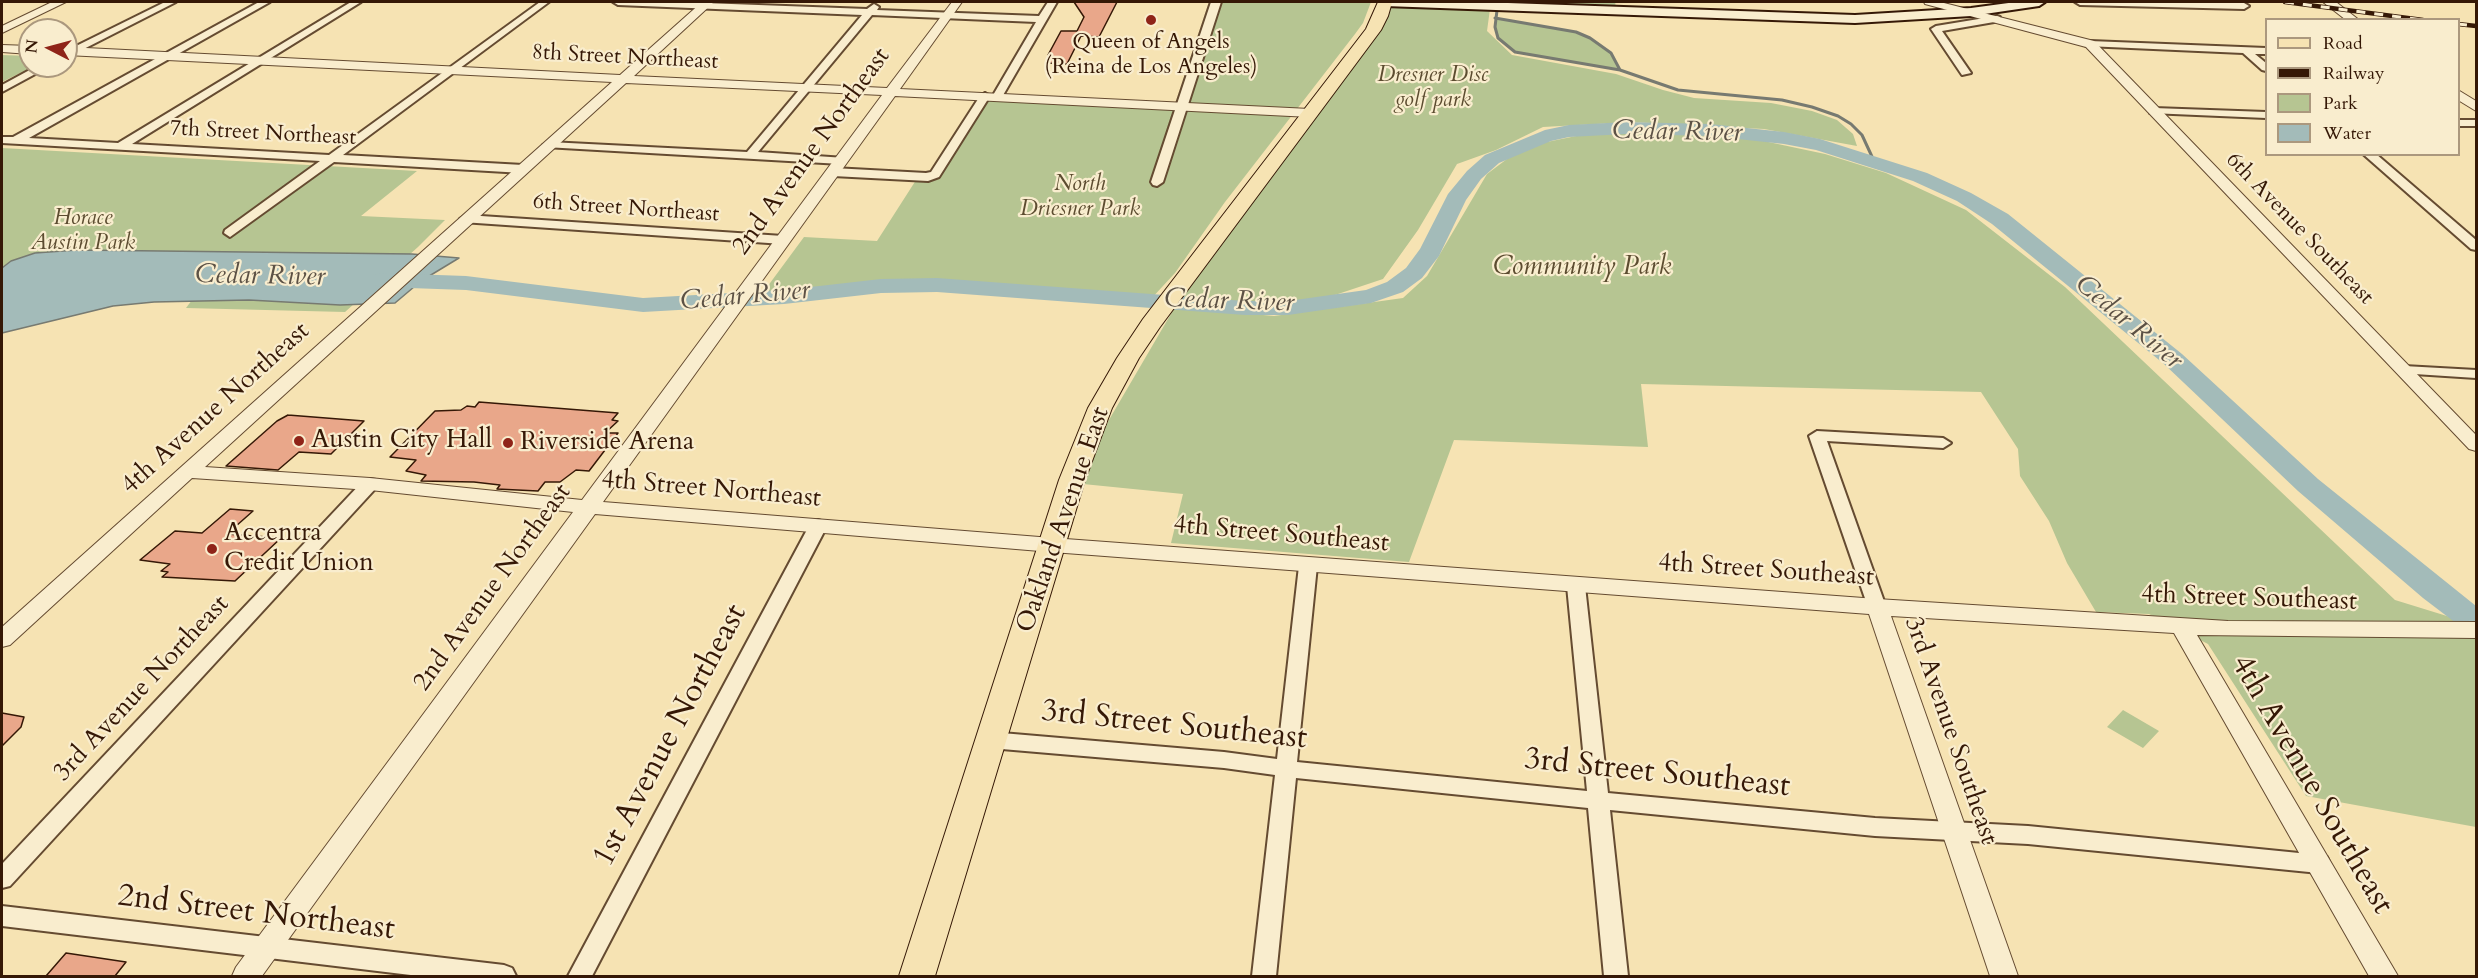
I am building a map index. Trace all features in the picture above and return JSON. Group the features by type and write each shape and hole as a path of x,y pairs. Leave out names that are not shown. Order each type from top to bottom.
{"main road":[{"path":"1385,2 1845,19 1971,12 2039,2"},
{"name":"Oakland Avenue East","path":"917,976 1078,461 1100,408 1128,358 1151,324 1373,30 1385,2"}],"street":[{"path":"2,30 60,2"},
{"path":"78,48 171,2"},
{"path":"14,142 265,2"},
{"path":"119,147 357,2"},
{"path":"230,233 545,2"},
{"path":"618,2 706,3 1042,19"},
{"path":"750,155 879,2"},
{"name":"2nd Avenue Northeast","path":"246,976 957,2"},
{"path":"833,172 928,177 939,171 1052,2"},
{"path":"1157,182 1216,2"},
{"path":"1929,2 2090,44 2265,51"},
{"path":"2080,2 2244,6"},
{"path":"2329,2 2351,18"},
{"name":"4th Avenue Northeast","path":"2,639 706,3"},
{"path":"1966,74 1936,29 1997,19"},
{"name":"6th Avenue Southeast","path":"2090,44 2476,445"},
{"path":"2,49 18,50"},
{"path":"2245,50 2265,67"},
{"name":"8th Street Northeast","path":"78,53 1310,113"},
{"path":"2,89 23,78"},
{"path":"2460,95 2476,107"},
{"path":"2154,111 2265,115"},
{"path":"2460,123 2476,123"},
{"name":"7th Street Northeast","path":"2,140 523,169"},
{"path":"549,145 841,160"},
{"path":"2370,156 2476,246"},
{"name":"6th Street Northeast","path":"466,219 783,240"},
{"path":"2404,370 2476,374"},
{"name":"3rd Avenue Southeast","path":"1942,443 1817,436 2004,976"},
{"name":"4th Street Northeast","path":"188,472 370,484 588,507 1052,545"},
{"name":"3rd Avenue Northeast","path":"2,879 370,484"},
{"name":"1st Avenue Northeast","path":"580,976 818,526"},
{"name":"4th Street Southeast","path":"1052,545 1576,586 2181,627 2476,630"},
{"path":"1264,976 1308,566"},
{"path":"1576,586 1616,976"},
{"name":"4th Avenue Southeast","path":"2181,627 2384,976"},
{"name":"3rd Street Southeast","path":"990,740 1224,760 1353,777 1875,827 2028,835 2319,864"},
{"name":"2nd Street Northeast","path":"2,916 504,976"}],"green space":[{"name":"North Driesner Park","path":"1216,2 1371,2 1363,23 1355,34 1225,202 1175,273 1150,300 937,285 881,286 759,298 804,237 877,241 918,177 928,177 985,96 1182,106"},
{"path":"1458,2 1615,2 1616,7 1535,5"},
{"name":"Dresner Disc golf park","path":"1390,5 1490,9 1487,31 1512,55 1616,74 1694,98 1771,103 1812,111 1837,120 1853,134 1857,146 1764,129 1632,122 1543,127 1496,150 1457,164 1418,230 1383,279 1329,297 1264,304 1180,299"},
{"path":"1495,18 1576,32 1590,38 1611,53 1620,70 1515,52 1498,38"},
{"path":"2,55 18,56 18,74 2,82"},
{"name":"Community Park","path":"1646,131 1713,134 1759,140 1825,154 1886,173 1966,210 2065,287 2395,600 2476,625 2476,827 2306,796 2208,644 2149,614 2096,612 2067,563 2049,521 2020,476 2018,449 1981,392 1641,384 1648,447 1454,440 1409,562 1171,543 1183,494 1083,484 1106,425 1175,307 1274,316 1403,298 1427,276 1487,174 1511,156 1542,143 1586,134"},
{"name":"Horace Austin Park","path":"2,148 417,171 361,216 445,220 345,312 186,308 192,300 154,302 113,306 2,333"},
{"path":"2123,710 2159,731 2143,748 2107,727"}],"water":[{"path":"77,250 412,254 459,258 421,281 395,303 340,305 249,300 154,302 113,306 2,333 2,268 11,261 35,253"}],"building":[{"path":"1074,2 1117,2 1099,37 1081,36 1067,64 1047,63 1052,55 1048,55 1061,31 1077,31 1084,17"},
{"name":"Riverside Arena","path":"479,402 618,413 612,420 618,421 605,433 618,433 589,471 576,470 560,482 545,482 538,491 497,489 500,485 474,482 421,481 426,475 406,471 416,460 390,457 435,411 461,410 467,406 475,407"},
{"name":"Austin City Hall","path":"288,415 364,421 331,454 299,452 278,470 226,466 277,421"},
{"name":"Accentra Credit Union","path":"230,509 253,511 227,534 281,538 235,581 162,577 168,572 161,571 170,564 140,560 175,531 202,533"},
{"path":"2,713 24,717 21,727 2,746"},
{"path":"66,953 126,962 115,976 46,976"}],"waterway":[{"path":"1496,18 1498,2"},
{"path":"1496,18 1576,32 1590,38 1611,53 1620,70"},
{"path":"1496,18 1495,27 1498,38 1515,52 1620,70"},
{"path":"1620,70 1678,90 1782,100 1838,116 1862,135 1874,161"},
{"name":"Cedar River","path":"381,280 466,283 643,305 784,297 881,286 937,285 1245,308 1288,308 1371,296 1395,287 1414,273 1431,251 1456,199 1474,175 1492,159 1545,136 1569,131 1626,128 1710,130 1784,138 1820,145 1920,177 1964,197 2000,219 2173,359 2308,485 2476,622"}],"railway":[{"path":"2285,2 2408,18"},
{"path":"2460,24 2476,26"}],"place":[{"name":"Queen of Angels (Reina de Los Angeles)","path":"1151,20"},
{"name":"Austin City Hall","path":"299,441"},
{"name":"Riverside Arena","path":"508,443"},
{"name":"Accentra Credit Union","path":"212,549"}]}
